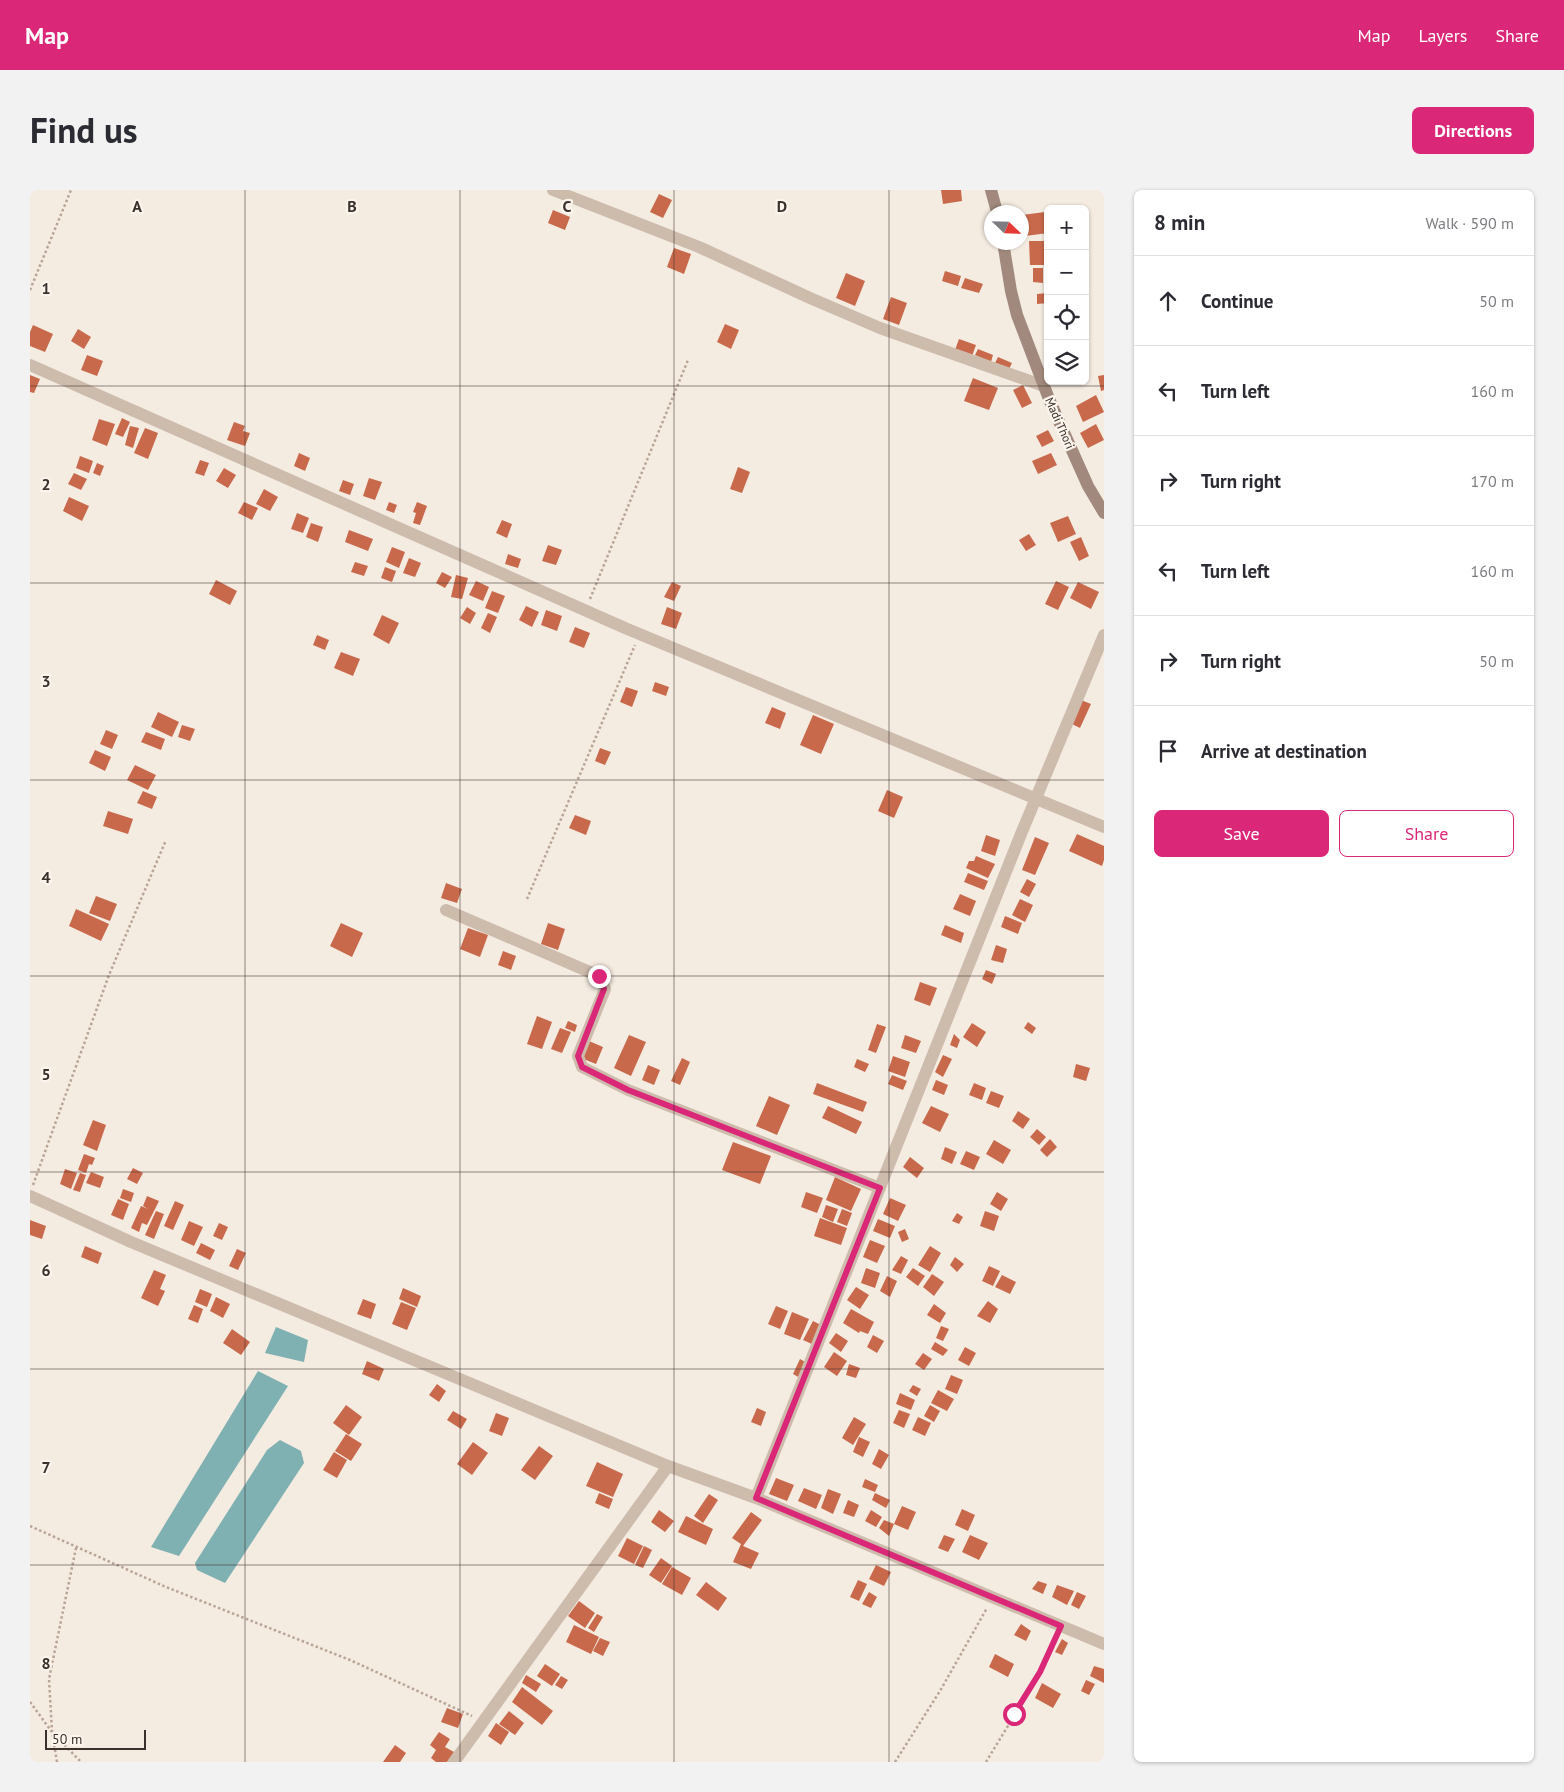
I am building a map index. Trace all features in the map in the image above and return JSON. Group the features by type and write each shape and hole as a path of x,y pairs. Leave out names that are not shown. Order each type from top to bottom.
{"main road":[{"path":"991,190 995,205"},
{"name":"Madi Thori","path":"1005,250 1017,315 1044,386 1088,486 1104,513"}],"street":[{"path":"553,190 699,247 880,328 1044,386"},
{"path":"30,366 639,634 1104,827"},
{"path":"756,1498 1035,799 1104,635"},
{"path":"446,910 599,976 604,989 578,1056 582,1067 628,1090 880,1188"},
{"path":"30,1195 131,1242 668,1466 756,1498 1104,1644"},
{"path":"454,1762 668,1466"}],"path":[{"path":"30,290 71,190"},
{"path":"586,611 688,360"},
{"path":"527,899 639,634"},
{"path":"30,1195 109,975 166,840"},
{"path":"30,1526 166,1587 350,1660 484,1721"},
{"path":"56,1762 49,1679 76,1548"},
{"path":"895,1762 940,1691 992,1597"},
{"path":"986,1762 1040,1672 1061,1626"},
{"path":"30,1702 52,1732 81,1762"}],"water":[{"path":"276,1327 308,1340 304,1362 265,1353"},
{"path":"258,1371 288,1386 179,1556 151,1547"},
{"path":"280,1440 301,1451 304,1463 225,1583 197,1570 195,1563 267,1450"}],"building":[{"path":"941,190 961,190 962,201 943,204"},
{"path":"659,194 672,200 663,218 650,212"},
{"path":"553,210 570,217 565,230 548,223"},
{"path":"1044,212 1044,234 1029,235 1029,214"},
{"path":"1029,241 1044,241 1044,265 1030,265"},
{"path":"674,248 691,254 684,274 667,267"},
{"path":"1033,268 1043,268 1043,283 1033,282"},
{"path":"945,271 961,276 958,286 942,281"},
{"path":"846,273 865,281 855,306 836,298"},
{"path":"965,278 983,284 979,293 961,288"},
{"path":"1044,293 1044,303 1037,304 1037,294"},
{"path":"891,297 907,303 899,325 883,319"},
{"path":"725,324 739,330 731,349 717,342"},
{"path":"33,325 53,334 45,352 30,346 30,332"},
{"path":"78,329 91,337 84,349 71,341"},
{"path":"959,339 976,345 972,356 955,350"},
{"path":"978,349 993,355 991,362 975,355"},
{"path":"87,355 103,361 97,376 81,370"},
{"path":"998,357 1012,363 1008,371 994,365"},
{"path":"30,375 40,379 34,393 30,392"},
{"path":"1104,375 1104,390 1101,391 1098,376"},
{"path":"973,378 998,388 989,410 964,401"},
{"path":"1023,385 1032,403 1022,408 1013,390"},
{"path":"1096,395 1104,412 1083,422 1076,406"},
{"path":"122,418 130,422 123,437 115,434"},
{"path":"99,419 115,424 107,446 92,440"},
{"path":"234,422 245,426 243,431 250,433 245,446 227,440"},
{"path":"1096,424 1104,440 1088,448 1080,433"},
{"path":"130,426 139,428 133,448 125,445"},
{"path":"145,428 158,433 148,459 134,453"},
{"path":"1048,430 1054,441 1042,447 1036,436"},
{"path":"299,453 310,458 305,471 294,466"},
{"path":"1051,453 1057,465 1038,474 1032,461"},
{"path":"80,456 93,461 89,473 76,468"},
{"path":"200,460 209,463 204,476 195,473"},
{"path":"97,463 104,466 100,476 93,473"},
{"path":"738,467 750,472 742,493 730,489"},
{"path":"224,468 236,475 228,488 216,481"},
{"path":"74,473 87,479 81,490 68,484"},
{"path":"369,478 382,482 375,500 363,496"},
{"path":"343,480 354,484 350,495 339,491"},
{"path":"264,489 278,497 270,511 256,504"},
{"path":"69,497 89,506 82,521 63,511"},
{"path":"244,502 258,508 252,520 238,513"},
{"path":"389,502 397,505 394,513 386,510"},
{"path":"417,502 427,506 420,525 413,523 416,513 413,512"},
{"path":"297,513 309,518 303,533 291,529"},
{"path":"1068,516 1076,534 1058,542 1050,523"},
{"path":"502,520 512,524 507,538 496,533"},
{"path":"311,523 323,527 318,542 306,537"},
{"path":"349,530 373,539 368,551 345,542"},
{"path":"1029,534 1036,545 1026,551 1019,540"},
{"path":"1081,537 1089,556 1079,561 1070,542"},
{"path":"548,545 562,550 556,565 542,561"},
{"path":"392,547 405,552 399,568 386,562"},
{"path":"508,554 521,559 518,568 505,564"},
{"path":"409,558 421,563 415,577 403,573"},
{"path":"355,562 368,566 364,576 351,572"},
{"path":"385,567 396,571 392,582 381,578"},
{"path":"442,572 452,577 445,588 436,583"},
{"path":"456,575 468,578 462,599 451,597"},
{"path":"216,580 237,591 230,605 209,594"},
{"path":"476,581 489,587 483,601 469,595"},
{"path":"1056,581 1069,587 1058,610 1045,604"},
{"path":"672,582 681,586 674,601 664,597"},
{"path":"1078,582 1099,592 1091,609 1070,598"},
{"path":"492,591 505,596 498,613 485,608"},
{"path":"526,606 539,612 532,627 519,620"},
{"path":"467,607 476,613 470,624 460,618"},
{"path":"667,607 682,613 676,629 661,624"},
{"path":"546,610 562,616 557,631 541,625"},
{"path":"488,613 497,617 490,633 481,628"},
{"path":"382,615 399,623 389,644 373,635"},
{"path":"575,627 590,633 584,648 569,642"},
{"path":"317,635 329,640 325,650 313,645"},
{"path":"341,652 360,659 353,676 334,668"},
{"path":"655,682 669,687 666,696 652,691"},
{"path":"626,687 638,691 632,707 620,702"},
{"path":"1081,700 1091,704 1080,728 1070,723"},
{"path":"772,707 786,713 780,729 765,723"},
{"path":"158,712 179,722 172,737 151,727"},
{"path":"813,715 834,724 821,754 800,745"},
{"path":"182,725 195,729 190,741 178,737"},
{"path":"106,730 118,735 112,749 100,744"},
{"path":"146,732 165,739 161,750 141,742"},
{"path":"600,748 611,752 605,765 595,761"},
{"path":"95,750 111,757 105,771 89,763"},
{"path":"135,765 156,775 148,790 127,780"},
{"path":"887,790 903,797 894,818 878,811"},
{"path":"143,791 157,797 152,809 137,803"},
{"path":"108,811 133,819 128,834 103,826"},
{"path":"575,815 591,821 586,835 569,828"},
{"path":"1077,834 1104,846 1102,866 1069,851"},
{"path":"986,835 1000,840 995,856 981,851"},
{"path":"1035,837 1049,843 1035,875 1022,870"},
{"path":"976,856 995,864 988,878 966,868 969,861 974,861"},
{"path":"968,873 988,881 984,890 964,882"},
{"path":"1027,879 1036,884 1029,897 1020,892"},
{"path":"446,883 462,889 457,903 441,898"},
{"path":"960,894 976,901 970,916 953,909"},
{"path":"96,896 117,904 110,921 89,913"},
{"path":"1020,899 1033,905 1025,922 1012,915"},
{"path":"76,909 109,924 101,941 69,926"},
{"path":"1005,916 1022,923 1018,934 1001,927"},
{"path":"341,923 363,933 352,957 330,946"},
{"path":"548,923 565,929 558,950 541,944"},
{"path":"945,925 964,933 961,943 941,935"},
{"path":"468,928 488,935 480,957 460,949"},
{"path":"996,945 1007,949 1003,963 991,960"},
{"path":"503,951 516,956 511,970 498,965"},
{"path":"986,970 996,974 992,984 982,979"},
{"path":"920,982 937,988 930,1006 914,1000"},
{"path":"537,1016 552,1022 542,1049 527,1044"},
{"path":"568,1021 577,1025 575,1032 565,1028"},
{"path":"1028,1022 1036,1028 1032,1034 1024,1028"},
{"path":"972,1023 986,1032 977,1047 963,1037"},
{"path":"877,1024 886,1027 876,1053 868,1050"},
{"path":"560,1028 571,1032 562,1053 551,1049"},
{"path":"954,1034 960,1040 957,1048 950,1045"},
{"path":"629,1035 646,1042 631,1076 614,1068"},
{"path":"905,1035 921,1041 916,1053 901,1048"},
{"path":"589,1041 603,1047 596,1064 581,1058"},
{"path":"943,1055 952,1059 943,1077 935,1072"},
{"path":"893,1056 910,1062 905,1077 888,1071"},
{"path":"682,1058 690,1062 680,1085 671,1081"},
{"path":"857,1059 869,1064 865,1072 854,1067"},
{"path":"1076,1064 1090,1068 1086,1081 1073,1077"},
{"path":"648,1065 660,1070 654,1085 642,1080"},
{"path":"892,1075 907,1081 903,1090 888,1084"},
{"path":"936,1080 948,1085 944,1095 932,1090"},
{"path":"817,1083 867,1102 863,1112 813,1094"},
{"path":"974,1083 986,1088 982,1100 969,1095"},
{"path":"991,1091 1004,1096 999,1108 986,1103"},
{"path":"769,1096 790,1105 777,1135 756,1126"},
{"path":"828,1106 862,1122 856,1134 822,1118"},
{"path":"931,1106 949,1114 940,1132 922,1123"},
{"path":"1018,1111 1030,1119 1023,1129 1012,1121"},
{"path":"93,1120 106,1125 97,1151 83,1145"},
{"path":"1037,1129 1046,1137 1039,1145 1030,1137"},
{"path":"1050,1139 1057,1147 1047,1157 1040,1150"},
{"path":"994,1140 1011,1150 1003,1164 986,1154"},
{"path":"733,1142 771,1156 760,1184 722,1170"},
{"path":"945,1147 957,1152 952,1164 941,1159"},
{"path":"966,1151 980,1157 974,1170 960,1164"},
{"path":"84,1154 95,1158 92,1165 89,1164 86,1173 78,1170"},
{"path":"910,1157 924,1168 917,1178 903,1167"},
{"path":"133,1168 143,1173 137,1184 127,1179"},
{"path":"65,1169 77,1173 71,1189 60,1184"},
{"path":"91,1172 104,1177 100,1188 86,1183"},
{"path":"80,1173 86,1175 80,1192 73,1190"},
{"path":"835,1177 861,1189 851,1211 826,1200"},
{"path":"123,1189 134,1193 131,1202 120,1198"},
{"path":"806,1192 823,1198 817,1213 801,1207"},
{"path":"997,1192 1008,1199 1001,1211 990,1204"},
{"path":"147,1196 159,1201 147,1225 142,1223 139,1232 131,1228 141,1206 148,1209 143,1206"},
{"path":"890,1198 906,1205 898,1221 883,1214"},
{"path":"118,1199 129,1204 123,1220 111,1215"},
{"path":"175,1201 184,1205 173,1230 164,1226"},
{"path":"826,1205 838,1209 833,1222 822,1217"},
{"path":"842,1209 852,1213 847,1226 837,1222"},
{"path":"156,1211 164,1214 154,1239 145,1235"},
{"path":"985,1211 999,1216 994,1231 980,1226"},
{"path":"957,1213 963,1217 959,1224 952,1221"},
{"path":"820,1218 847,1228 841,1245 814,1236"},
{"path":"878,1219 895,1226 890,1238 873,1231"},
{"path":"30,1220 46,1226 42,1239 30,1235"},
{"path":"189,1221 203,1227 194,1246 181,1240"},
{"path":"219,1223 228,1227 222,1240 213,1236"},
{"path":"905,1229 909,1239 902,1242 898,1232"},
{"path":"870,1240 885,1246 877,1263 863,1257"},
{"path":"201,1243 215,1250 210,1260 196,1253"},
{"path":"85,1246 102,1253 98,1264 81,1257"},
{"path":"930,1246 941,1253 930,1272 918,1265"},
{"path":"237,1249 246,1253 238,1270 229,1266"},
{"path":"901,1256 908,1260 901,1274 892,1270"},
{"path":"955,1257 964,1264 957,1272 950,1265"},
{"path":"989,1266 1000,1271 993,1286 982,1281"},
{"path":"866,1268 880,1273 875,1288 861,1283"},
{"path":"913,1268 925,1276 918,1286 906,1277"},
{"path":"154,1270 166,1275 160,1289 165,1291 158,1306 141,1298"},
{"path":"932,1274 944,1282 934,1296 923,1287"},
{"path":"1002,1275 1016,1282 1010,1294 995,1287"},
{"path":"887,1276 897,1281 890,1297 880,1291"},
{"path":"856,1287 869,1295 860,1309 847,1300"},
{"path":"403,1288 421,1296 417,1307 399,1299"},
{"path":"200,1289 212,1294 207,1307 195,1302"},
{"path":"216,1297 230,1304 223,1318 210,1311"},
{"path":"363,1299 376,1304 371,1319 357,1314"},
{"path":"988,1301 998,1309 990,1323 977,1316"},
{"path":"401,1302 416,1308 407,1330 392,1324"},
{"path":"934,1304 946,1313 940,1323 927,1315"},
{"path":"194,1305 203,1309 198,1323 188,1319"},
{"path":"776,1306 788,1311 780,1329 768,1324"},
{"path":"851,1309 874,1322 868,1334 860,1331 859,1333 843,1323"},
{"path":"792,1312 809,1319 800,1340 784,1334"},
{"path":"813,1321 823,1326 814,1345 803,1340"},
{"path":"941,1326 949,1329 943,1341 936,1338"},
{"path":"232,1329 250,1342 241,1355 223,1343"},
{"path":"836,1333 848,1341 841,1352 829,1343"},
{"path":"873,1335 884,1341 877,1353 867,1347"},
{"path":"935,1342 948,1350 943,1356 931,1349"},
{"path":"965,1347 976,1353 969,1366 958,1360"},
{"path":"834,1352 847,1361 837,1376 824,1367"},
{"path":"923,1353 932,1359 924,1370 915,1364"},
{"path":"800,1359 807,1363 800,1378 793,1374"},
{"path":"367,1361 384,1369 379,1381 362,1374"},
{"path":"849,1364 860,1368 856,1378 846,1375"},
{"path":"951,1375 963,1380 957,1394 945,1389"},
{"path":"437,1384 446,1391 439,1402 429,1395"},
{"path":"913,1385 921,1389 917,1396 909,1391"},
{"path":"938,1390 954,1399 947,1411 931,1403"},
{"path":"900,1393 915,1400 911,1410 896,1404"},
{"path":"346,1405 362,1417 349,1435 333,1423"},
{"path":"930,1405 940,1411 934,1422 924,1416"},
{"path":"757,1408 766,1412 761,1426 751,1422"},
{"path":"899,1410 910,1414 904,1428 893,1423"},
{"path":"453,1411 467,1419 461,1429 447,1420"},
{"path":"496,1413 509,1418 502,1436 489,1431"},
{"path":"854,1417 866,1424 853,1445 842,1438"},
{"path":"918,1417 931,1423 925,1436 912,1430"},
{"path":"346,1434 362,1444 351,1461 335,1451"},
{"path":"859,1437 870,1442 863,1457 853,1452"},
{"path":"473,1442 488,1453 472,1475 457,1464"},
{"path":"539,1446 553,1456 535,1480 521,1470"},
{"path":"879,1449 889,1455 881,1469 872,1464"},
{"path":"334,1452 347,1460 337,1478 323,1470"},
{"path":"597,1462 623,1474 613,1497 586,1486"},
{"path":"776,1478 794,1485 787,1501 769,1494"},
{"path":"865,1479 878,1485 875,1492 862,1487"},
{"path":"804,1488 822,1495 816,1509 798,1501"},
{"path":"828,1489 841,1494 833,1514 821,1508"},
{"path":"599,1493 613,1499 609,1509 595,1503"},
{"path":"875,1493 890,1500 886,1508 872,1500"},
{"path":"709,1494 718,1500 703,1523 694,1516"},
{"path":"848,1500 859,1505 854,1517 843,1513"},
{"path":"902,1506 916,1512 908,1530 894,1524"},
{"path":"962,1509 975,1515 968,1531 955,1525"},
{"path":"659,1510 674,1521 665,1532 651,1522"},
{"path":"871,1510 882,1517 876,1527 865,1521"},
{"path":"751,1512 762,1520 743,1546 759,1553 751,1569 733,1562 741,1544 732,1538"},
{"path":"686,1516 713,1529 706,1545 678,1532"},
{"path":"884,1520 894,1524 889,1536 879,1528"},
{"path":"944,1535 955,1539 948,1552 938,1548"},
{"path":"970,1535 988,1543 979,1560 962,1552"},
{"path":"627,1538 643,1546 634,1564 618,1556"},
{"path":"644,1546 652,1550 643,1568 635,1565"},
{"path":"661,1558 672,1566 661,1583 649,1575"},
{"path":"876,1565 891,1572 884,1586 869,1579"},
{"path":"672,1567 691,1578 682,1595 662,1584"},
{"path":"858,1580 867,1584 859,1601 850,1597"},
{"path":"1038,1581 1047,1584 1043,1594 1032,1589"},
{"path":"706,1582 727,1598 718,1611 696,1595"},
{"path":"1057,1585 1074,1591 1067,1605 1052,1597"},
{"path":"869,1592 877,1597 871,1608 862,1604"},
{"path":"1077,1592 1086,1596 1079,1609 1071,1605"},
{"path":"579,1601 595,1613 585,1628 568,1616"},
{"path":"597,1614 603,1617 594,1632 588,1628"},
{"path":"1021,1624 1031,1631 1026,1641 1014,1635"},
{"path":"574,1625 599,1637 591,1654 566,1642"},
{"path":"600,1638 610,1642 603,1656 593,1651"},
{"path":"1062,1639 1068,1643 1062,1655 1055,1652"},
{"path":"995,1654 1014,1664 1008,1677 989,1667"},
{"path":"545,1664 560,1674 552,1686 537,1676"},
{"path":"1094,1666 1104,1669 1104,1683 1090,1676"},
{"path":"526,1675 541,1684 536,1692 522,1683"},
{"path":"561,1676 568,1680 562,1689 555,1685"},
{"path":"1086,1680 1095,1684 1089,1695 1081,1691"},
{"path":"1042,1683 1061,1694 1053,1708 1035,1698"},
{"path":"522,1687 553,1711 542,1725 512,1702"},
{"path":"447,1708 463,1714 458,1728 441,1722"},
{"path":"509,1711 524,1723 515,1735 499,1724"},
{"path":"496,1723 509,1732 501,1745 488,1736"},
{"path":"439,1732 450,1739 445,1747 454,1752 447,1762 436,1762 431,1758 436,1750 430,1745"},
{"path":"395,1745 406,1753 400,1762 383,1762"}],"route":[{"path":"599,976 604,989 578,1056 582,1067 628,1090 880,1188 756,1498 1061,1626 1040,1672 1014,1714"}]}
